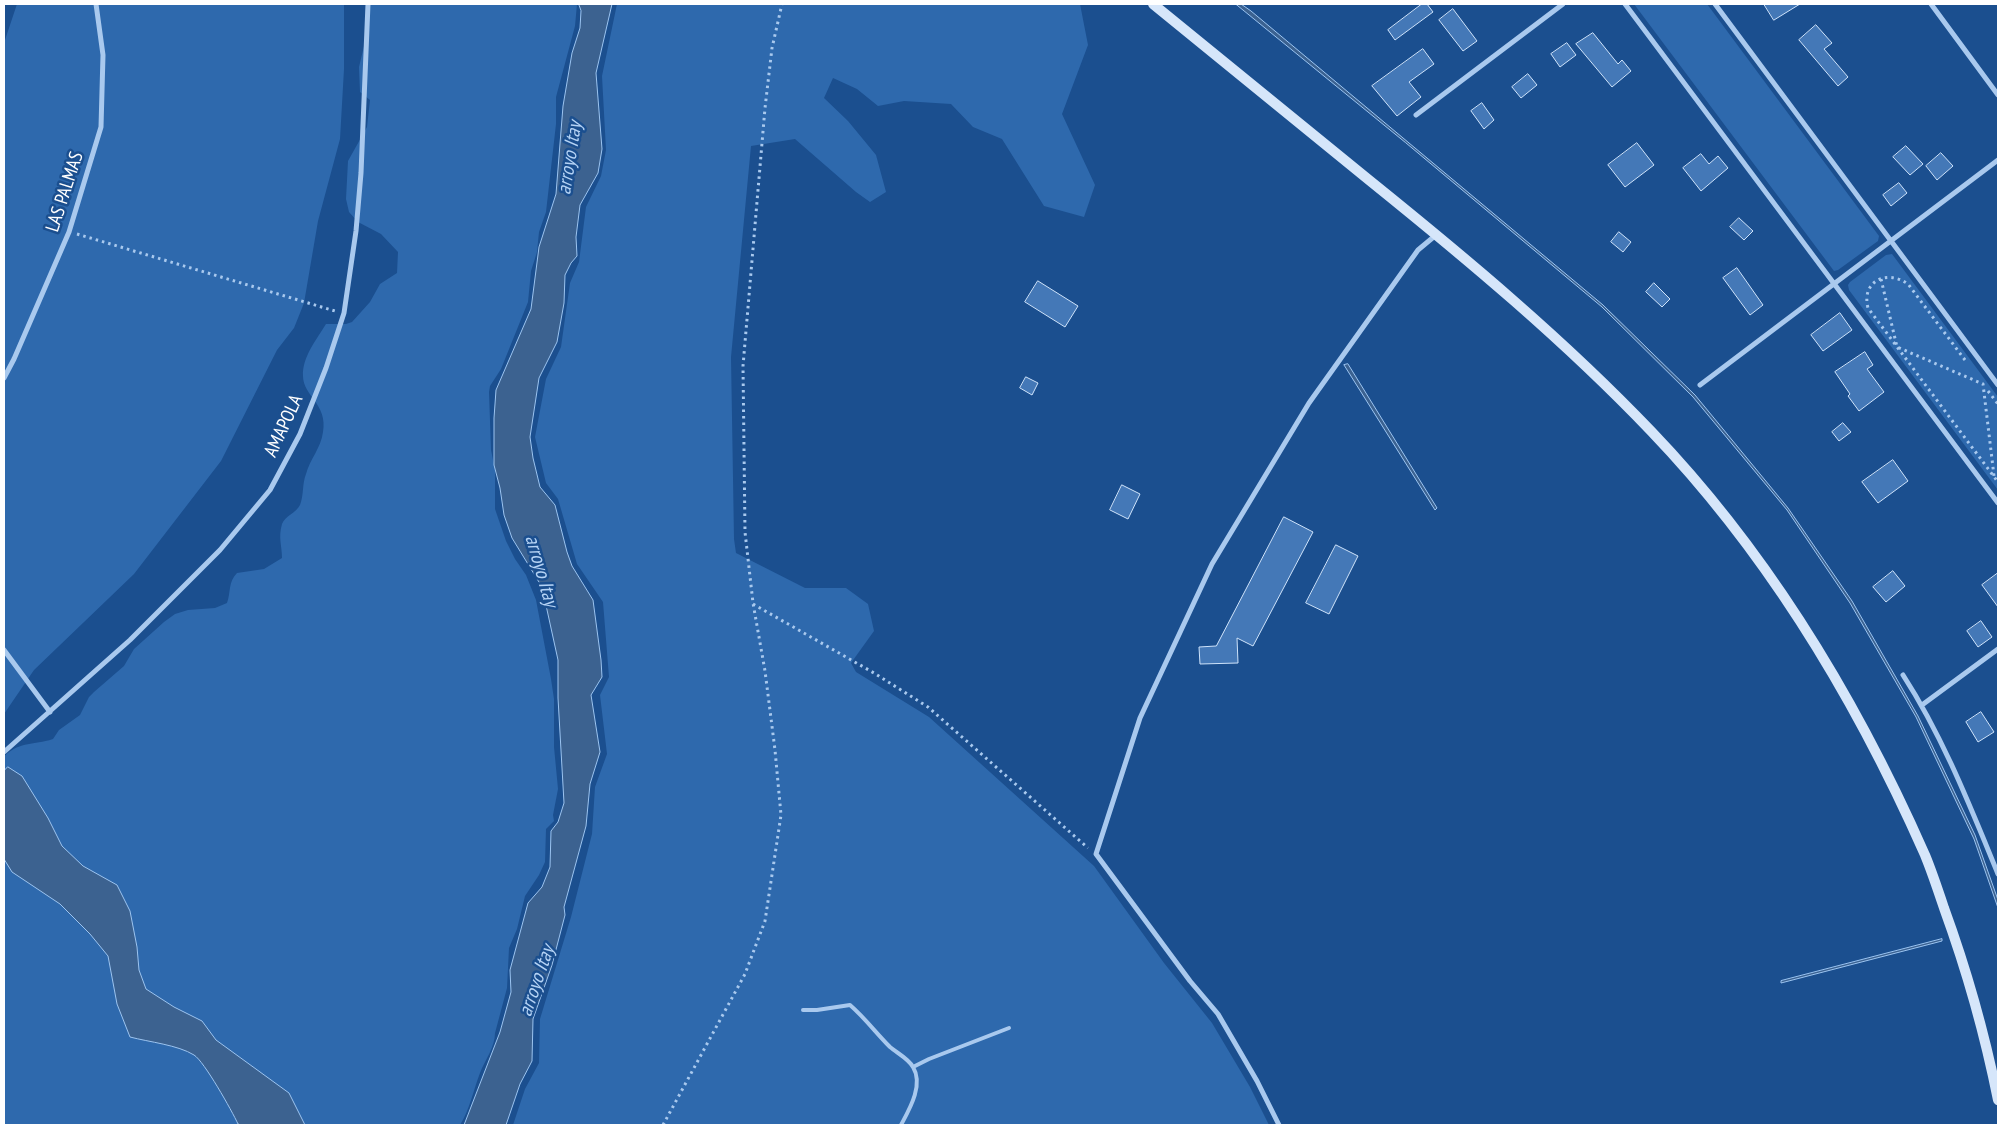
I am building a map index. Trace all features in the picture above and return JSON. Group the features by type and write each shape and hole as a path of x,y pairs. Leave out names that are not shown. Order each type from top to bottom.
{"street":[{"name":"LAS PALMAS","path":"4,378 69,232 101,127 103,55 96,4"},
{"name":"AMAPOLA","path":"4,752 130,640 206,564 270,490 300,434 326,368 344,313 356,231 360,183 368,4"},
{"path":"1153,4 1436,235 1567,347 1652,432 1698,484 1738,534 1802,623 1866,733 1926,857 1963,959 1986,1041 1998,1100"},
{"path":"1416,115 1563,4"},
{"path":"1625,4 1998,503"},
{"path":"1715,4 1998,385"},
{"path":"1930,4 1998,95"},
{"path":"1700,385 1998,160"},
{"path":"1280,1125 1258,1081 1218,1014 1190,980 1096,854 1140,718 1212,564 1309,403 1418,250 1436,235"},
{"path":"1922,705 1998,649"},
{"path":"4,650 50,712"},
{"path":"1903,675 1922,705 1966,796 1998,874"}],"lane":[{"path":"803,1010 850,1006 862,1016 890,1047 914,1067 917,1086 914,1099 901,1125"},
{"path":"914,1067 929,1059 1008,1028"}],"path":[{"path":"663,1125 745,974 765,921 781,815 769,701 753,603 745,532 743,366 765,108 772,48 782,4"},
{"path":"69,232 344,313"},
{"path":"1968,364 1908,284 1894,277 1881,279 1872,285 1866,301 1868,308 1996,477"},
{"path":"1881,279 1897,347"},
{"path":"1897,347 1983,384"},
{"path":"1978,378 1998,404"},
{"path":"1983,384 1998,482"},
{"path":"753,603 928,707 1096,854"}],"shaded area":[{"path":"17,4 344,4 344,69 340,139 318,221 304,303 294,328 277,350 221,461 134,574 34,670 4,714 4,43"},
{"path":"367,4 577,4 575,26 556,97 556,124 546,212 539,232 537,252 531,271 528,302 501,369 490,386 489,392 491,450 495,470 495,509 506,541 526,575 536,600 554,699 554,747 558,789 553,815 554,821 546,829 545,862 525,896 517,929 509,948 507,988 495,1038 460,1125 4,1125 4,756 22,745 53,739 59,730 80,715 89,697 124,666 134,649 175,614 188,610 215,608 227,603 231,584 237,573 264,569 282,558 280,537 282,524 300,505 305,478 323,432 324,422 322,414 304,383 303,369 307,355 326,324 346,324 352,322 370,302 380,284 397,273 398,252 381,234 358,222 349,212 346,199 348,161 367,127 370,100 360,92 359,67 365,42"},
{"path":"617,4 1080,4 1088,45 1062,114 1095,185 1084,217 1044,206 1002,139 973,127 951,104 904,101 878,106 857,89 833,78 824,98 848,121 876,155 886,192 870,202 795,139 751,146 731,357 734,539 736,553 805,588 846,588 868,604 874,631 851,663 856,672 929,717 1094,866 1164,963 1212,1023 1250,1087 1269,1125 513,1125 525,1089 539,1063 540,1019 571,917 592,834 595,787 607,754 600,695 609,677 603,602 577,564 558,499 546,483 535,437 546,379 561,347 570,283 579,262 586,207 601,176 606,150 602,76"},
{"path":"1634,4 1707,4 1879,236 1878,241 1834,271"},
{"path":"1892,254 1998,397 1998,490 1849,290 1848,285 1850,282 1886,255"}],"water":[{"name":"arroyo Itay","path":"579,4 612,4 596,73 602,149 598,173 580,205 576,237 577,256 565,275 564,303 557,342 539,378 530,437 540,487 555,505 572,566 593,600 602,677 591,695 600,752 590,784 586,826 564,907 565,915 552,965 533,1019 532,1061 520,1084 506,1125 464,1125 500,1032 511,992 510,970 528,903 542,887 550,867 551,831 558,822 564,803 558,698 558,660 542,587 512,538 504,515 494,465 494,418 496,390 531,309 539,247 556,194 563,106 572,53 580,28 581,11"},
{"path":"1236,4 1241,4 1251,11 1603,305 1695,395 1788,508 1852,601 1918,716 1975,835 1998,900 1998,908 1974,839 1916,717 1850,603 1787,510 1693,397 1602,307"},
{"path":"1348,364 1437,508 1435,510 1344,365"},
{"path":"8,767 22,776 48,818 62,846 83,866 117,885 130,911 139,970 146,989 174,1007 202,1021 216,1040 289,1093 305,1125 238,1124 211,1076 199,1059 172,1046 130,1037 117,1004 108,956 90,934 60,904 12,872 4,859 4,771"},
{"path":"1942,939 1942,941 1781,983 1781,981"}],"building":[{"path":"1422,4 1427,4 1433,12 1395,40 1388,30"},
{"path":"1764,4 1800,4 1774,20"},
{"path":"1453,9 1477,41 1463,51 1439,20"},
{"path":"1816,25 1832,43 1824,49 1848,77 1838,86 1799,40"},
{"path":"1593,33 1618,64 1622,60 1631,71 1612,87 1576,44"},
{"path":"1567,43 1576,55 1560,67 1551,54"},
{"path":"1423,49 1434,64 1409,82 1421,97 1397,116 1372,86"},
{"path":"1528,74 1537,85 1521,98 1512,87"},
{"path":"1482,103 1494,120 1484,129 1471,111"},
{"path":"1637,143 1654,165 1625,187 1608,165"},
{"path":"1906,146 1923,164 1910,175 1893,157"},
{"path":"1941,153 1953,166 1937,180 1926,166"},
{"path":"1701,154 1709,164 1718,156 1728,168 1701,191 1683,168"},
{"path":"1899,183 1907,193 1891,206 1883,195"},
{"path":"1739,218 1753,231 1744,240 1730,227"},
{"path":"1619,232 1631,242 1623,252 1611,242"},
{"path":"1737,268 1763,305 1750,315 1723,278"},
{"path":"1038,281 1078,306 1065,327 1025,302"},
{"path":"1654,283 1670,299 1662,307 1646,292"},
{"path":"1840,313 1852,330 1823,351 1811,335"},
{"path":"1865,352 1873,365 1867,369 1884,392 1859,411 1848,396 1850,394 1835,372"},
{"path":"1026,377 1038,383 1032,395 1020,388"},
{"path":"1843,423 1851,432 1839,441 1832,432"},
{"path":"1893,460 1908,481 1878,503 1862,482"},
{"path":"1122,485 1140,494 1128,519 1110,510"},
{"path":"1284,517 1313,532 1253,646 1237,638 1238,663 1200,664 1199,647 1216,646"},
{"path":"1336,545 1358,556 1329,614 1306,603"},
{"path":"1893,571 1905,586 1886,602 1873,587"},
{"path":"1998,573 1998,607 1982,585"},
{"path":"1981,621 1992,637 1978,647 1967,631"},
{"path":"1981,712 1994,732 1978,742 1966,722"}]}
